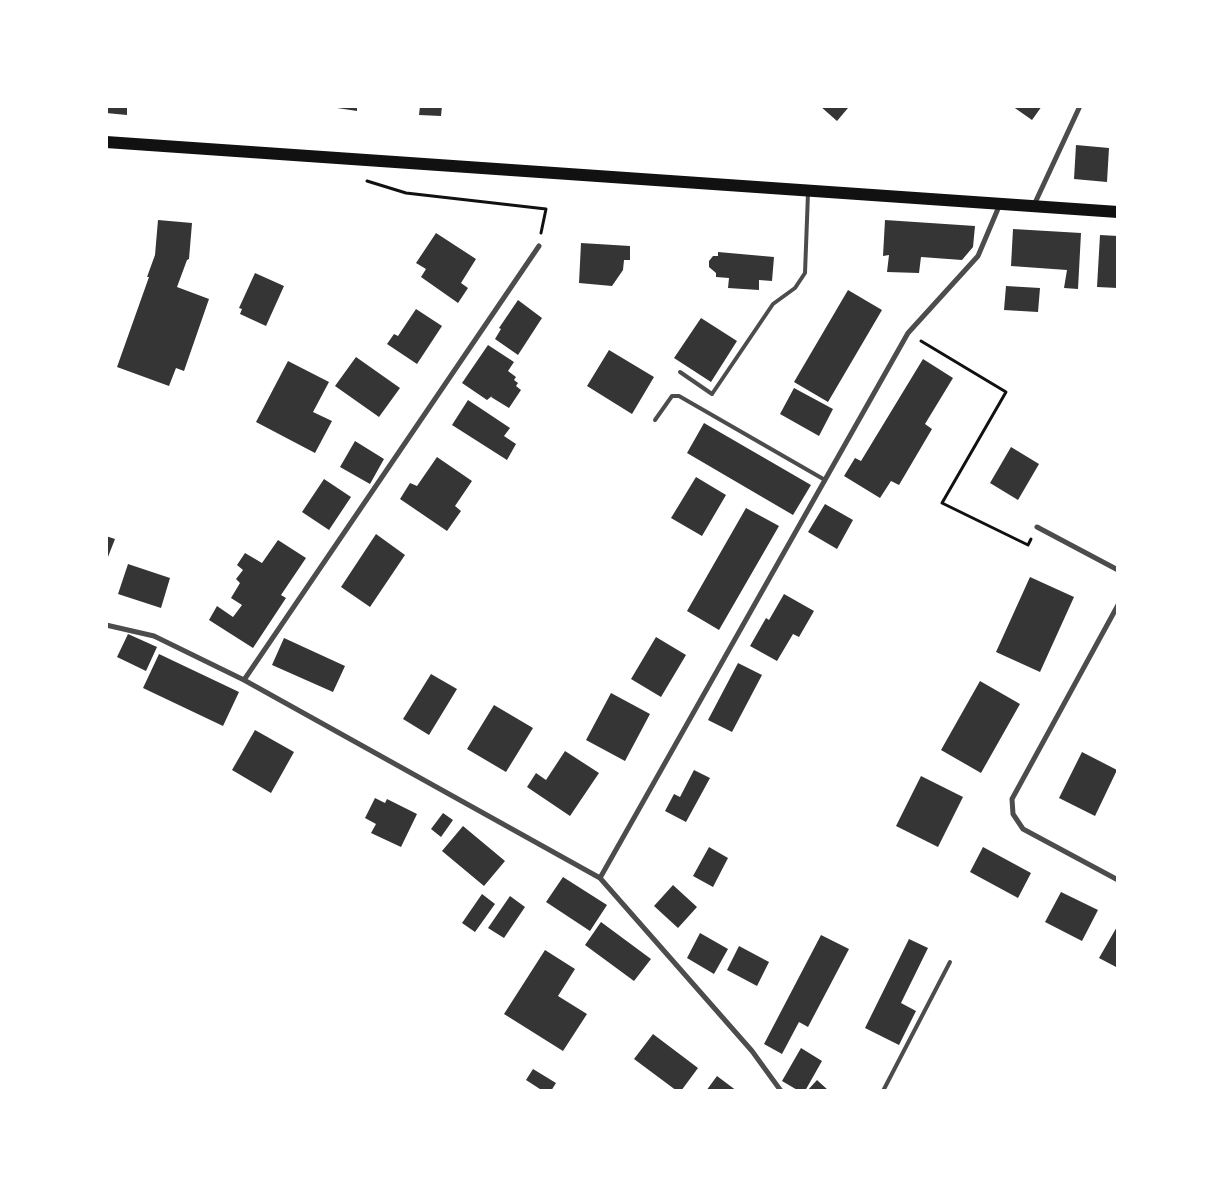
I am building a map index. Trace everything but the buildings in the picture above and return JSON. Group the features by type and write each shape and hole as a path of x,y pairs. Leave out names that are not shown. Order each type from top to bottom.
{"main road":[{"path":"106,142 1118,212"}],"street":[{"path":"1033,206 1080,106"},
{"path":"600,878 908,333 978,256 1000,204"},
{"path":"244,680 539,246"},
{"path":"1037,527 1118,570"},
{"path":"1118,605 1012,799 1013,814 1023,829 1118,880"},
{"path":"106,624 154,636 244,680 600,878 752,1051 781,1091"}],"lane":[{"path":"680,372 712,394 773,304 795,288 806,273 808,191"},
{"path":"654,420 672,396 678,396 825,480"},
{"path":"883,1091 950,962"}],"path":[{"path":"349,159 366,180 406,193 546,209 539,246"},
{"path":"908,333 1006,392 942,503 1028,545 1037,527"}]}
